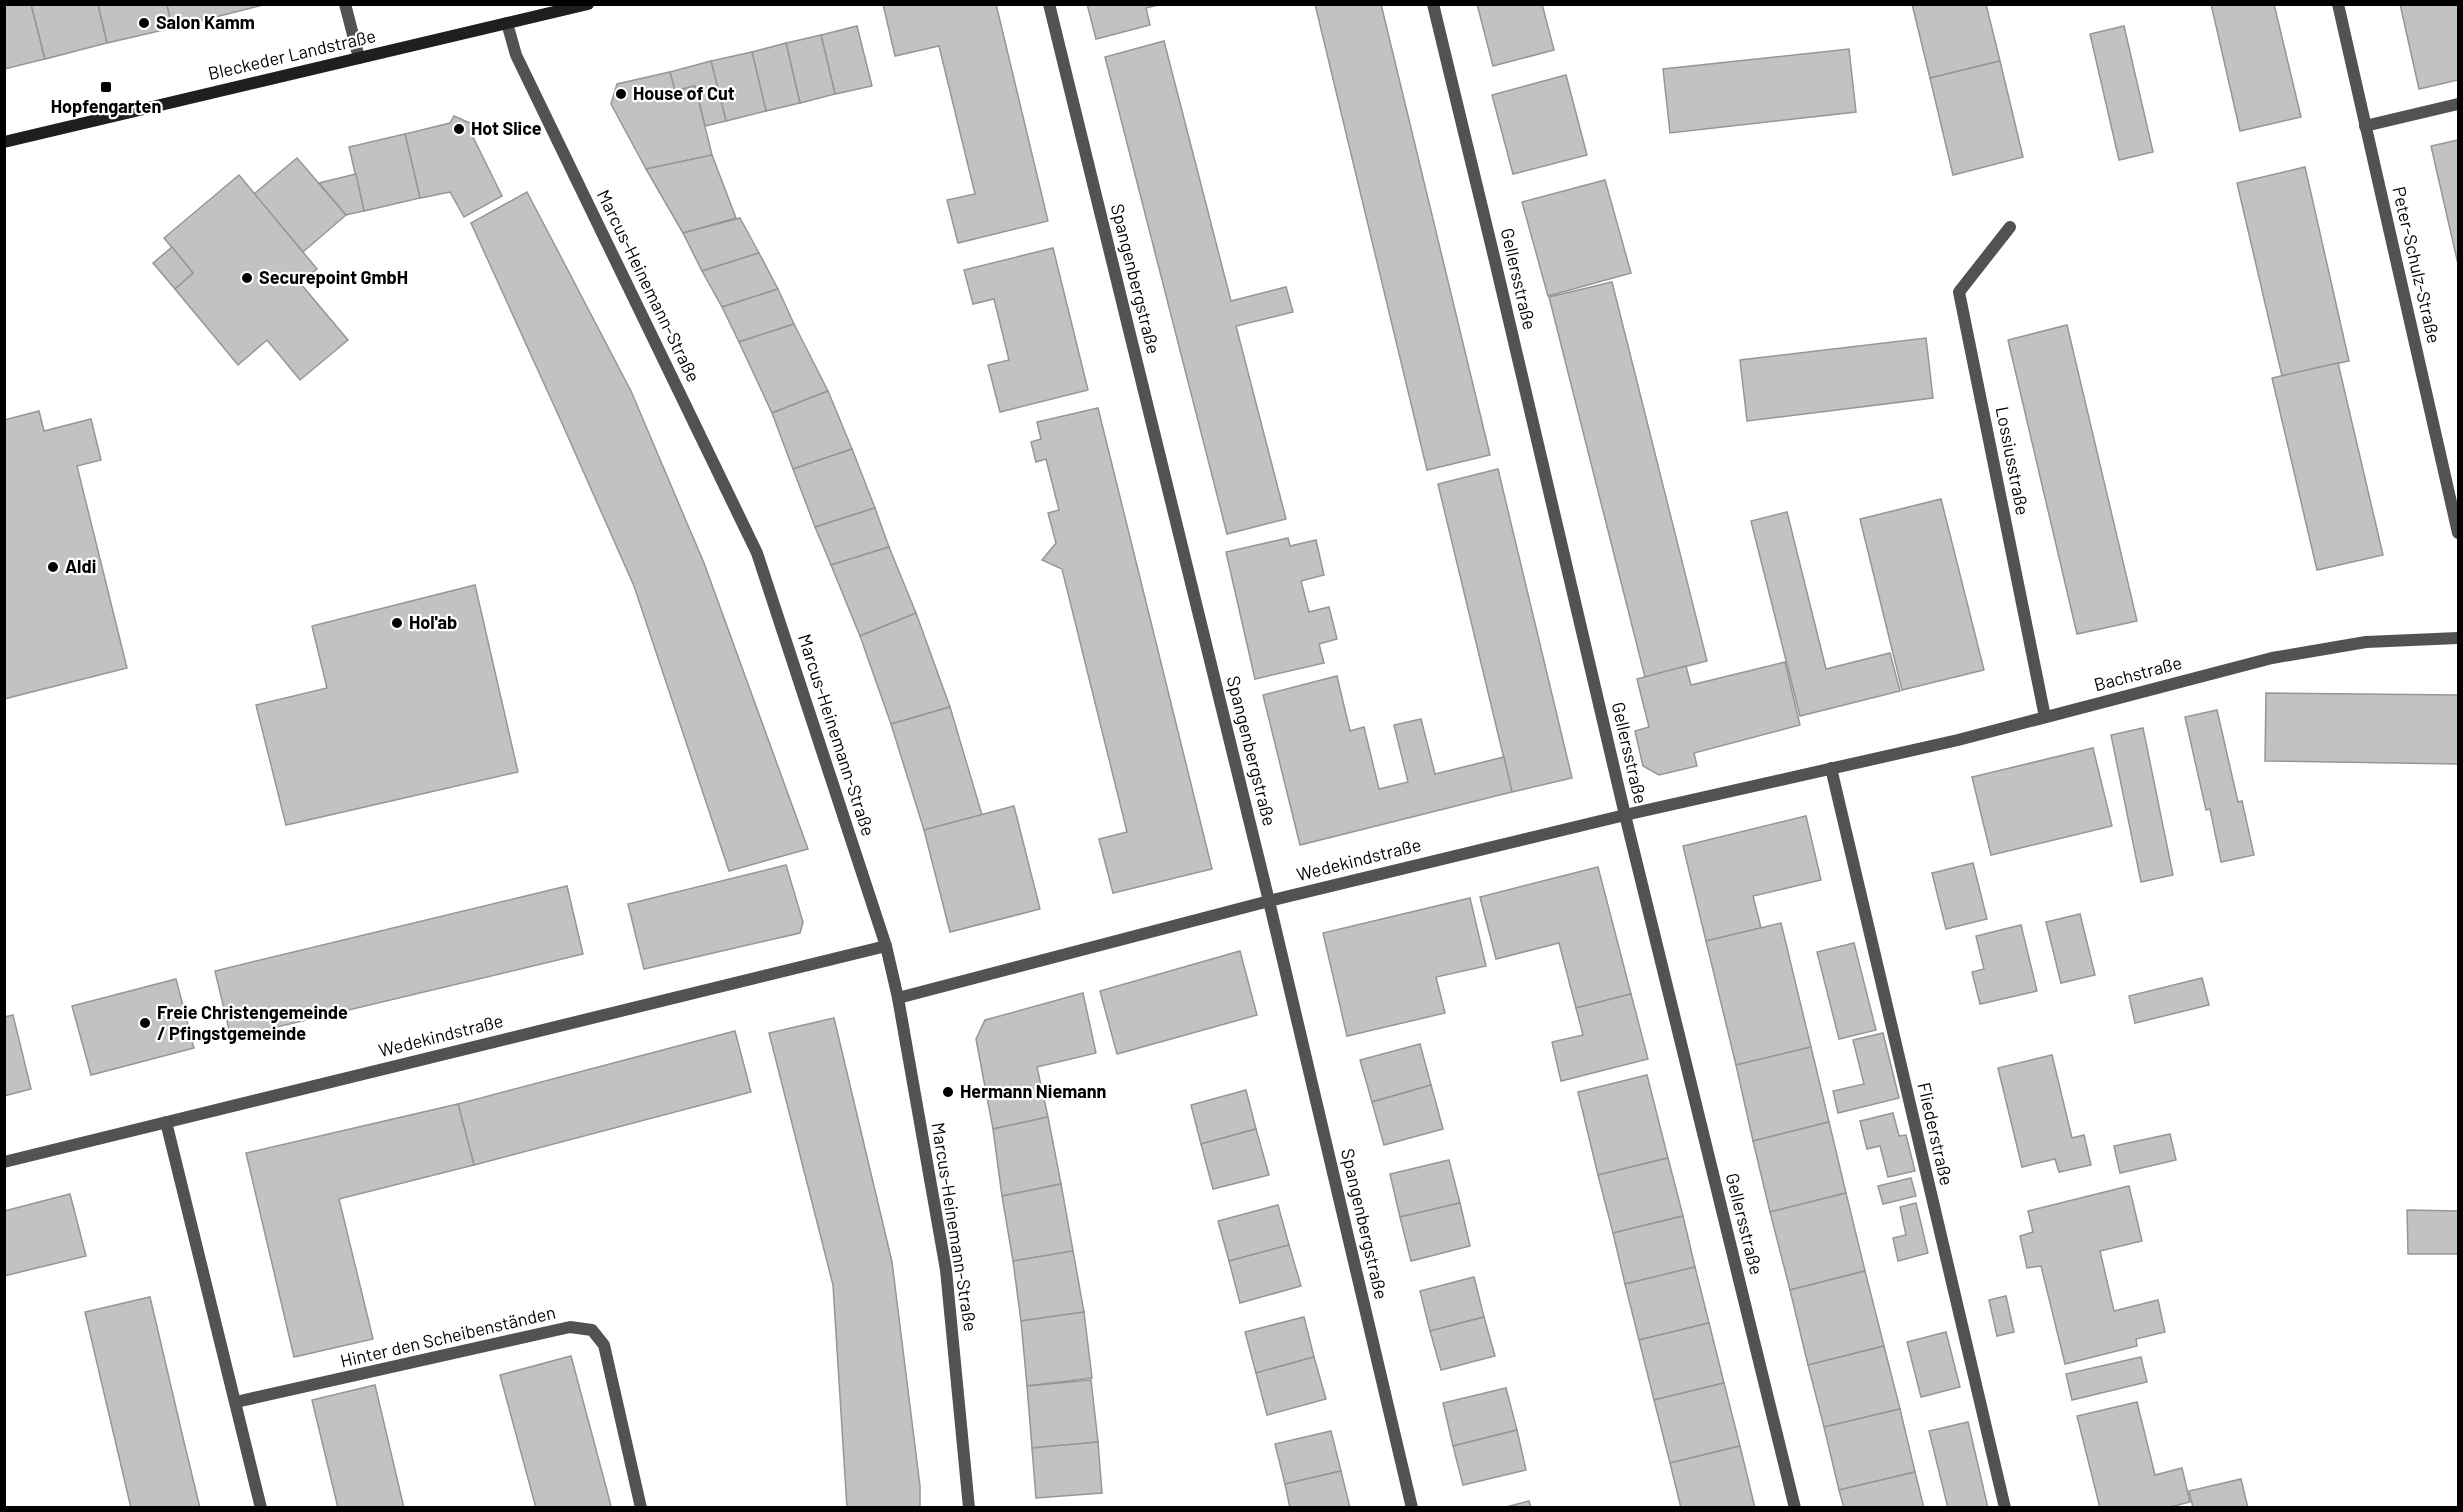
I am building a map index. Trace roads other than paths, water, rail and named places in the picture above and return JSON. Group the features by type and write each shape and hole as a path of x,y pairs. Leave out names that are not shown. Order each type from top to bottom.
{"street":[{"path":"345,4 359,58"},
{"name":"Bleckeder Landstraße","path":"4,142 588,4"},
{"name":"Spangenbergstraße","path":"1050,4 1269,901 1412,1508"},
{"name":"Gellersstraße","path":"1432,4 1495,261 1624,815 1794,1508"},
{"name":"Peter-Schulz-Straße","path":"2338,4 2458,533"},
{"name":"Marcus-Heinemann-Straße","path":"507,23 516,55 757,553 886,946 898,998 946,1270 969,1508"},
{"path":"2365,126 2458,104"},
{"name":"Lossiusstraße","path":"2010,227 1959,292 2045,717"},
{"name":"Bachstraße","path":"1831,768 1958,740 2312,650 2366,642 2458,638"},
{"name":"Wedekindstraße","path":"898,998 1269,901 1624,815 1831,768"},
{"name":"Fliederstraße","path":"1831,768 2005,1508"},
{"name":"Wedekindstraße","path":"4,1162 886,946"},
{"path":"166,1122 261,1508"},
{"name":"Hinter den Scheibenständen","path":"236,1402 570,1328 592,1330 604,1345 641,1508"}],"place":[{"name":"Salon Kamm","path":"144,23"},
{"name":"Hopfengarten","path":"106,87"},
{"name":"House of Cut","path":"621,94"},
{"name":"Hot Slice","path":"459,129"},
{"name":"Securepoint GmbH","path":"247,278"},
{"name":"Aldi","path":"53,567"},
{"name":"Hol'ab","path":"397,623"},
{"name":"Freie Christengemeinde / Pfingstgemeinde","path":"145,1023"},
{"name":"Hermann Niemann","path":"948,1092"}]}
